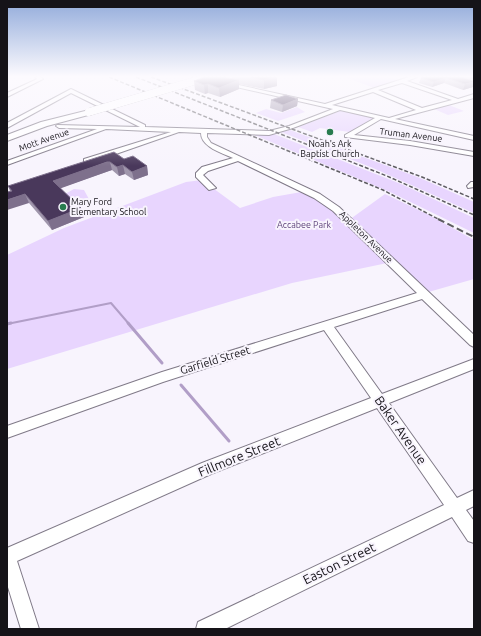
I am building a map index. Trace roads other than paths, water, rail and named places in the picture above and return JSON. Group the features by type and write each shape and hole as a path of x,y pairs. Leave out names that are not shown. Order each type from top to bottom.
{"main road":[{"path":"7,136 102,107"},
{"path":"88,111 104,107"}],"street":[{"path":"8,125 42,107"},
{"path":"103,107 147,128"},
{"path":"335,107 474,138"},
{"path":"414,107 422,110"},
{"path":"390,119 434,107"},
{"path":"59,126 269,133 291,127 341,108"},
{"name":"Truman Avenue","path":"381,117 346,136 437,147 474,154"},
{"name":"Mott Avenue","path":"7,163 109,127"},
{"path":"81,163 182,130"},
{"name":"Appleton Avenue","path":"204,131 204,137 210,144 317,196 336,209 474,342"},
{"path":"437,147 451,132"},
{"path":"212,188 202,180 199,175 200,173 205,169 237,158"},
{"name":"Garfield Street","path":"7,432 162,377 425,294"},
{"name":"Baker Avenue","path":"327,325 381,400 474,535"},
{"name":"Fillmore Street","path":"7,557 207,468 474,364"},
{"name":"Easton Street","path":"205,629 474,498"},
{"path":"7,557 30,629"}],"waterway":[{"path":"11,323 7,324 111,303 129,324"},
{"path":"128,323 162,363"},
{"path":"181,385 229,441"}],"railway":[{"path":"181,107 383,190 440,220"},
{"path":"211,107 387,176 474,215"},
{"path":"231,107 422,177 474,199"},
{"path":"440,220 474,237"}],"place":[{"name":"Noah's Ark Baptist Church","path":"330,132"},
{"name":"Mary Ford Elementary School","path":"63,207"}],"park label":[{"name":"Accabee Park","path":"304,225"}]}
